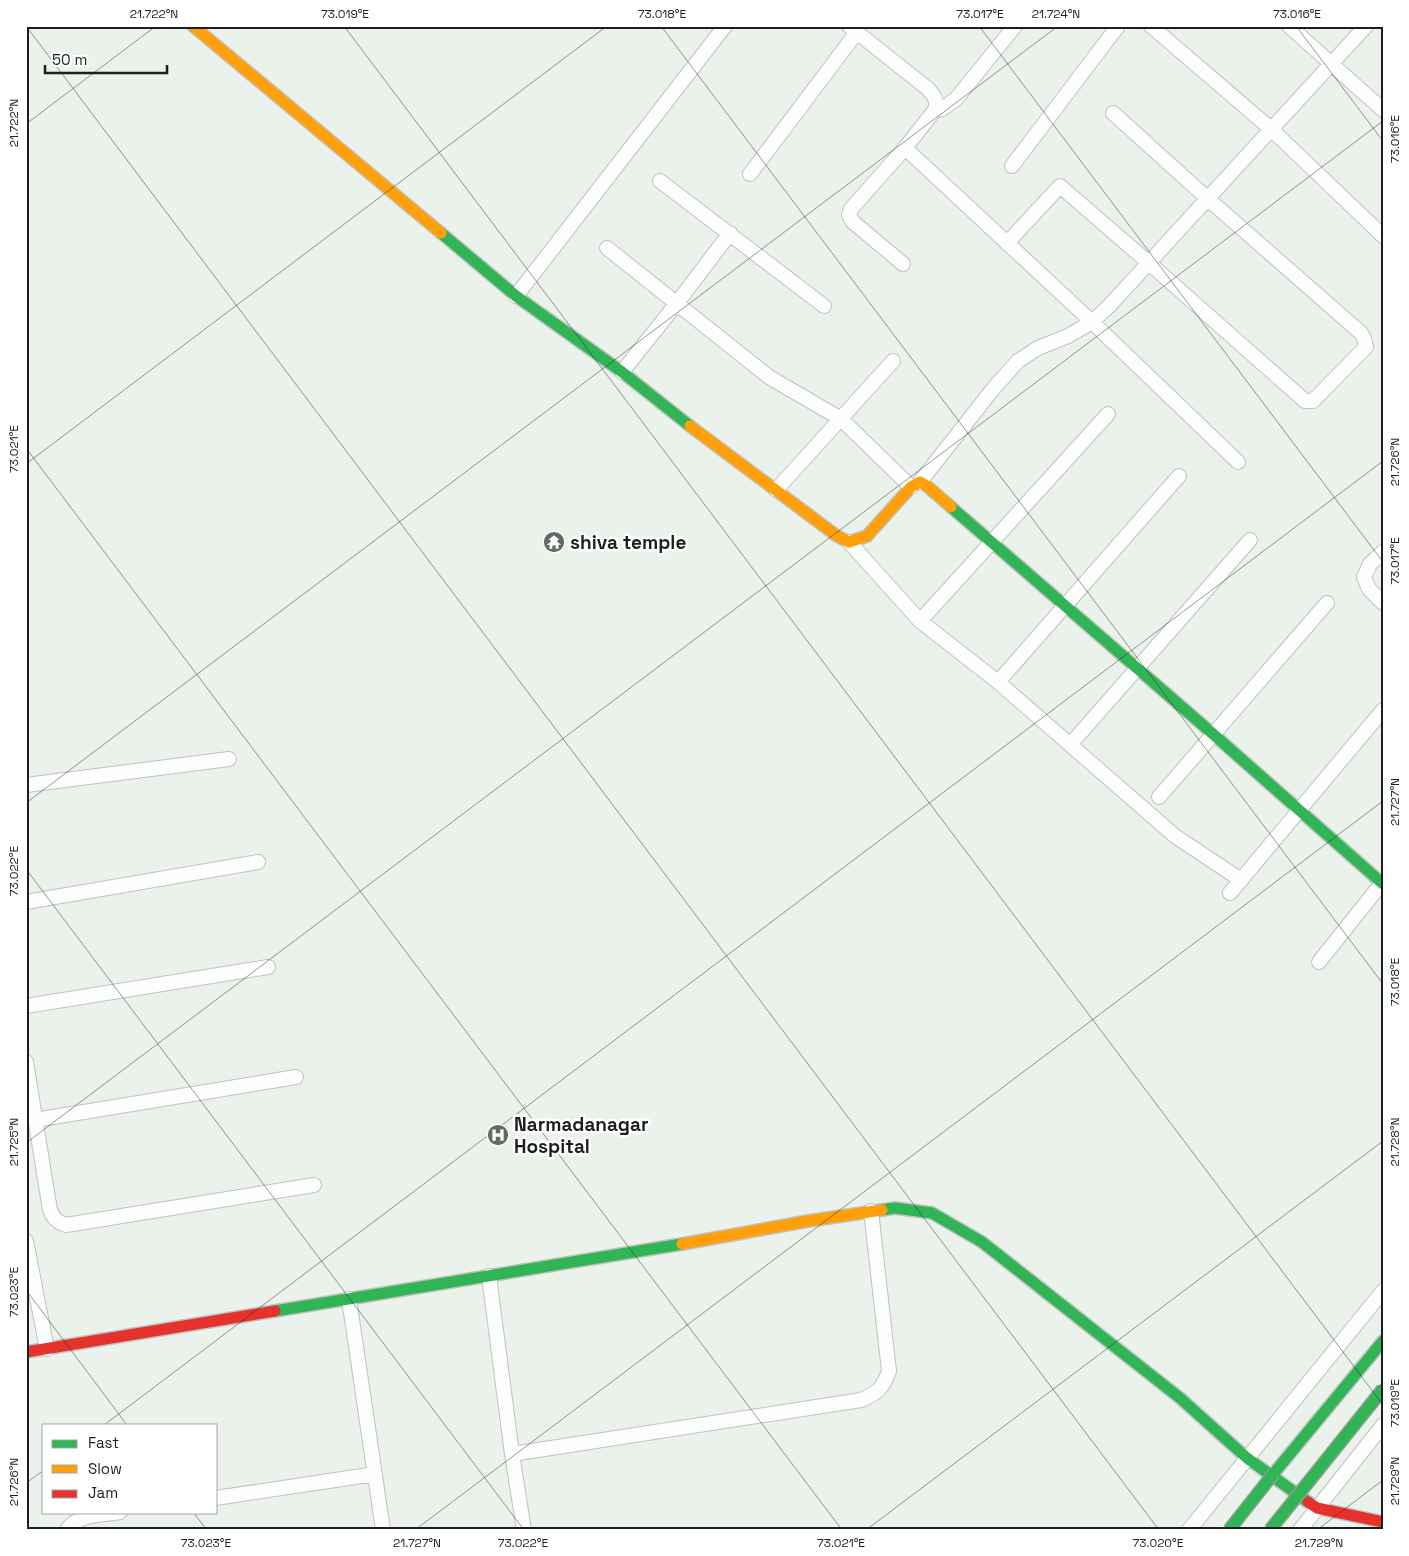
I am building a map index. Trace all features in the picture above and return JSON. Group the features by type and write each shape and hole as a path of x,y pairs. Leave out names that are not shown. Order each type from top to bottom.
{"main road":[{"path":"193,26 516,296 622,372 677,416 838,536 849,542 867,536 916,484 936,492 1382,883"},
{"path":"26,1352 895,1208 932,1213 982,1242 1180,1398 1247,1458 1317,1508 1383,1522"},
{"path":"1229,1530 1383,1341"},
{"path":"1270,1530 1383,1389"}],"street":[{"path":"516,296 725,26"},
{"path":"935,110 942,109 956,99 1015,26"},
{"path":"1012,166 1118,26"},
{"path":"1150,26 1271,129 1383,236"},
{"path":"1289,26 1383,110"},
{"path":"607,248 769,377 841,419 916,484 1018,361 1038,348 1068,336 1092,322 1110,305 1366,26"},
{"path":"750,174 853,29 927,88 935,97 937,104 935,110 905,148 852,209 849,215 853,222 903,264"},
{"path":"1007,243 1060,186 1305,401 1313,401 1366,347 1361,332 1208,199 1114,113"},
{"path":"905,148 1092,322 1238,462"},
{"path":"660,181 824,306"},
{"path":"622,372 730,233"},
{"path":"776,490 893,361"},
{"path":"920,621 1108,414"},
{"path":"998,682 1179,476"},
{"path":"1076,738 1250,540"},
{"path":"849,542 920,621 998,682 1175,836 1241,880"},
{"path":"1383,552 1370,564 1364,577 1369,589 1383,603"},
{"path":"1159,797 1327,603"},
{"path":"1230,893 1383,710"},
{"path":"26,785 229,759"},
{"path":"26,902 258,862"},
{"path":"1319,962 1382,883"},
{"path":"26,1006 268,967"},
{"path":"26,1062 50,1210 58,1222 66,1225 314,1185"},
{"path":"35,1120 296,1077"},
{"path":"512,1454 861,1400 875,1394 885,1383 889,1371 871,1211"},
{"path":"26,1240 47,1349"},
{"path":"489,1276 512,1454 524,1530"},
{"path":"1188,1530 1383,1291"},
{"path":"349,1298 383,1530"},
{"path":"1300,1530 1383,1425"},
{"path":"218,1498 375,1474"},
{"path":"67,1530 70,1525 82,1518 107,1514"}],"traffic: fast":[{"path":"441,233 516,296 622,372 690,426"},
{"path":"951,507 1383,884"},
{"path":"882,1210 895,1208 932,1213 982,1242 1180,1398 1247,1458 1308,1502"},
{"path":"275,1311 682,1244"},
{"path":"1274,1473 1383,1341"},
{"path":"1270,1530 1383,1389"},
{"path":"1229,1530 1274,1473"}],"traffic: slow":[{"path":"193,26 441,233"},
{"path":"690,426 837,536 849,542 867,536 911,487 920,482 951,507"},
{"path":"682,1244 808,1221 882,1210"}],"traffic: jam":[{"path":"26,1352 275,1311"},
{"path":"1308,1502 1317,1508 1383,1522"}],"place":[{"name":"shiva temple","path":"554,542"},
{"name":"Narmadanagar Hospital","path":"498,1135"}]}
